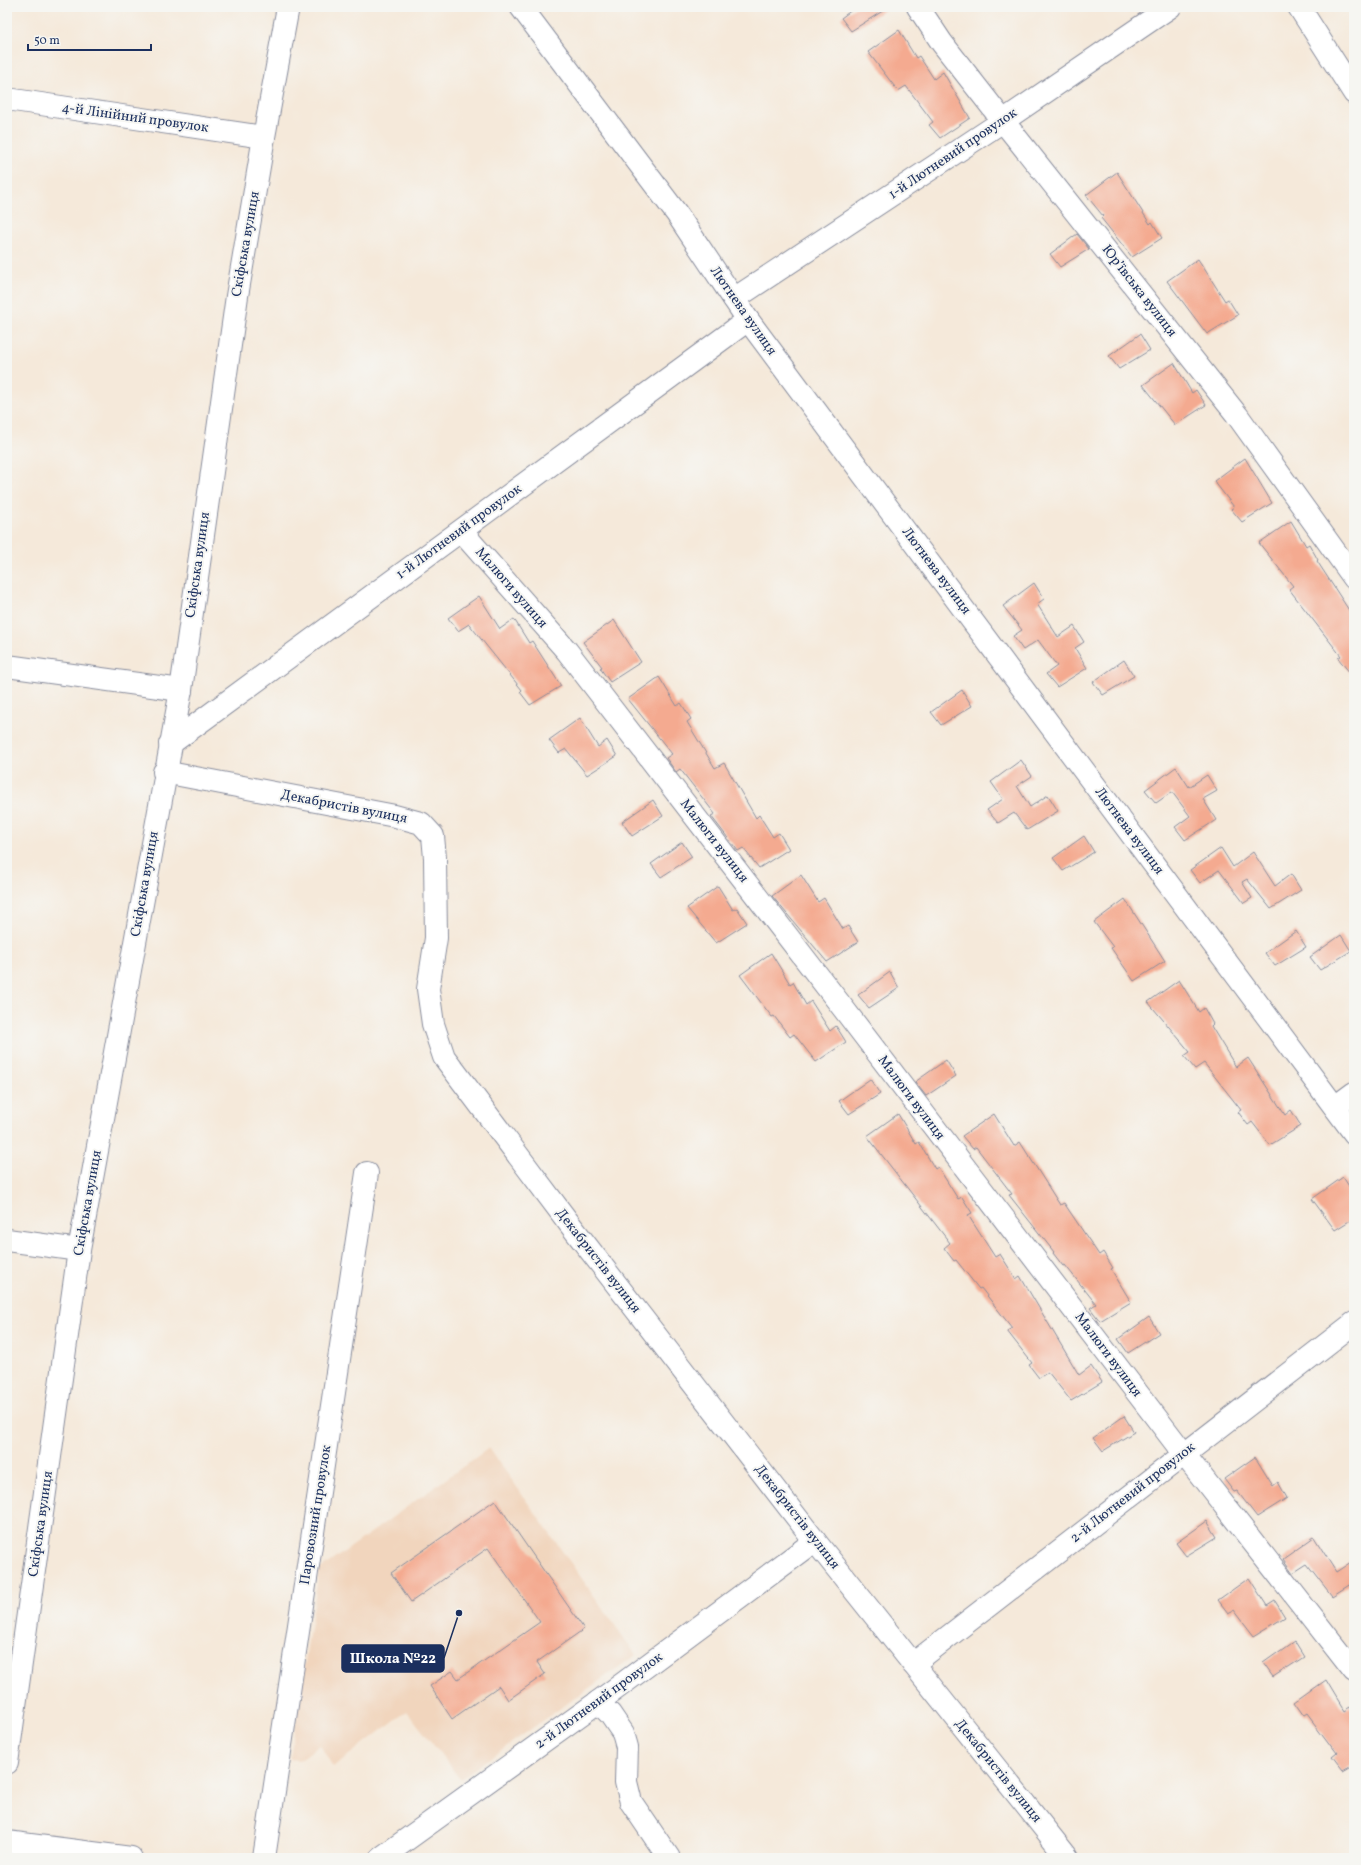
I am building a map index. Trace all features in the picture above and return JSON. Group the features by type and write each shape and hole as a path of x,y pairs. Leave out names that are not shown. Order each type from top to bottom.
{"street":[{"name":"Скіфська вулиця","path":"7,1763 79,1250 180,690 236,303 288,7"},
{"name":"Лютнева вулиця","path":"521,7 677,214 748,320 1354,1133"},
{"name":"Юр’ївська вулиця","path":"918,7 942,43 1236,416 1354,578"},
{"name":"1-й Лютневий провулок","path":"734,299 1003,121 1170,7"},
{"path":"1299,7 1354,93"},
{"name":"4-й Лінійний провулок","path":"7,99 264,137"},
{"name":"1-й Лютневий провулок","path":"170,744 748,320"},
{"name":"Малюги вулиця","path":"461,531 567,651 839,1002 1184,1454 1354,1671"},
{"path":"7,666 180,690"},
{"name":"Декабристів вулиця","path":"164,772 396,816 421,823 433,836 436,858 436,938 428,989 433,1024 444,1057 576,1233 815,1541 1068,1858"},
{"path":"1335,1107 1354,1093"},
{"name":"Паровозний провулок","path":"264,1858 367,1173"},
{"path":"7,1240 79,1250"},
{"name":"2-й Лютневий провулок","path":"913,1664 1354,1323"},
{"name":"2-й Лютневий провулок","path":"381,1858 598,1702 815,1541"},
{"path":"598,1702 610,1714 623,1732 627,1746 626,1782 631,1802 669,1858"},
{"path":"7,1842 131,1858"}],"shaded area":[{"path":"489,1448 636,1655 460,1779 407,1711 333,1767 320,1745 299,1760 290,1759 319,1570"}],"building":[{"path":"856,7 889,7 851,31 841,18"},
{"path":"899,30 916,58 919,56 934,79 943,72 970,118 940,138 929,125 933,122 906,86 898,91 868,52"},
{"path":"1117,172 1150,224 1152,222 1162,238 1132,257 1101,218 1103,216 1086,195"},
{"path":"1077,234 1089,249 1060,267 1050,254"},
{"path":"1198,259 1225,301 1228,299 1238,315 1207,334 1167,281"},
{"path":"1140,334 1150,350 1119,369 1109,356"},
{"path":"1174,363 1192,393 1196,390 1206,405 1175,425 1143,385"},
{"path":"1245,458 1272,503 1242,522 1231,509 1234,507 1214,481"},
{"path":"1291,521 1306,546 1309,544 1318,560 1317,561 1354,618 1354,678 1338,658 1341,656 1289,589 1293,586 1259,543"},
{"path":"1034,583 1044,599 1037,604 1058,637 1074,626 1084,642 1075,648 1087,668 1057,687 1046,674 1057,666 1038,640 1023,650 1013,636 1022,630 1003,606"},
{"path":"479,596 500,629 514,619 529,643 532,641 561,686 530,705 520,692 522,690 469,624 458,631 448,618"},
{"path":"614,620 641,662 610,682 600,668 602,667 583,642"},
{"path":"1124,660 1134,676 1103,695 1093,682"},
{"path":"659,677 677,706 681,703 691,719 687,722 715,768 724,763 756,818 759,815 773,837 779,833 789,849 759,868 743,848 738,851 711,816 715,814 680,769 676,772 666,758 672,754 628,699"},
{"path":"962,690 972,706 941,725 931,712"},
{"path":"580,718 598,747 607,740 617,756 587,775 566,749 559,753 549,740"},
{"path":"1021,760 1032,776 1017,786 1030,807 1048,795 1058,811 1027,830 1014,813 998,823 987,810 1003,799 991,782"},
{"path":"1176,767 1189,787 1207,775 1217,791 1203,799 1216,820 1185,840 1175,827 1190,816 1172,792 1156,803 1145,790"},
{"path":"653,800 663,816 632,836 622,822"},
{"path":"1084,836 1094,852 1063,871 1053,858"},
{"path":"682,842 692,857 661,877 651,864"},
{"path":"1221,848 1233,867 1253,852 1275,886 1291,874 1301,890 1271,909 1247,879 1242,882 1252,898 1244,903 1219,870 1200,883 1190,870"},
{"path":"801,875 818,902 824,898 843,929 848,926 858,942 827,962 772,896"},
{"path":"718,886 733,910 737,908 747,923 716,943 687,908"},
{"path":"1125,899 1165,961 1134,981 1111,948 1113,947 1094,922"},
{"path":"1296,931 1306,947 1275,966 1265,953"},
{"path":"1341,935 1351,951 1320,970 1310,957"},
{"path":"771,953 790,984 793,982 806,1005 811,1001 830,1031 836,1026 846,1042 816,1062 794,1034 790,1037 774,1016 772,1017 740,975"},
{"path":"890,972 899,988 869,1008 858,995"},
{"path":"1179,980 1199,1012 1204,1008 1213,1024 1211,1026 1236,1067 1248,1058 1285,1115 1291,1110 1301,1126 1270,1145 1252,1122 1248,1125 1238,1112 1241,1110 1204,1063 1195,1069 1184,1056 1190,1052 1148,1002"},
{"path":"946,1060 956,1076 926,1096 915,1082"},
{"path":"870,1079 880,1094 849,1114 839,1101"},
{"path":"898,1114 916,1144 919,1142 935,1169 938,1167 958,1199 962,1197 972,1213 968,1215 995,1257 1000,1254 1016,1279 1020,1276 1079,1375 1091,1366 1102,1382 1071,1401 1048,1372 1039,1378 1029,1365 1032,1363 1007,1331 1012,1328 981,1288 979,1289 956,1260 954,1261 944,1248 950,1243 867,1136"},
{"path":"994,1114 1014,1146 1020,1142 1060,1205 1064,1203 1099,1255 1103,1252 1113,1268 1111,1269 1131,1302 1100,1321 1090,1308 1096,1304 1065,1265 1063,1266 1053,1253 1054,1252 1009,1195 1012,1194 976,1147 973,1149 962,1136"},
{"path":"1343,1177 1354,1194 1354,1218 1335,1230 1312,1199"},
{"path":"1149,1317 1159,1333 1128,1353 1118,1339"},
{"path":"1124,1416 1134,1432 1103,1451 1093,1438"},
{"path":"1255,1457 1273,1486 1278,1482 1287,1498 1257,1517 1237,1491 1234,1492 1224,1479"},
{"path":"495,1500 584,1629 537,1662 545,1674 508,1700 499,1686 452,1719 430,1686 452,1671 458,1679 540,1622 488,1548 411,1602 391,1573"},
{"path":"1207,1521 1217,1537 1186,1556 1176,1543"},
{"path":"1314,1537 1336,1572 1354,1560 1354,1582 1332,1596 1307,1564 1293,1573 1283,1559"},
{"path":"1249,1578 1267,1606 1275,1601 1285,1617 1254,1636 1234,1610 1228,1613 1218,1600"},
{"path":"1294,1641 1304,1657 1273,1677 1263,1663"},
{"path":"1325,1680 1343,1710 1349,1706 1354,1714 1354,1764 1342,1771 1332,1758 1337,1754 1307,1714 1304,1716 1294,1702"}],"place":[{"name":"Школа №22","path":"459,1613"}]}
